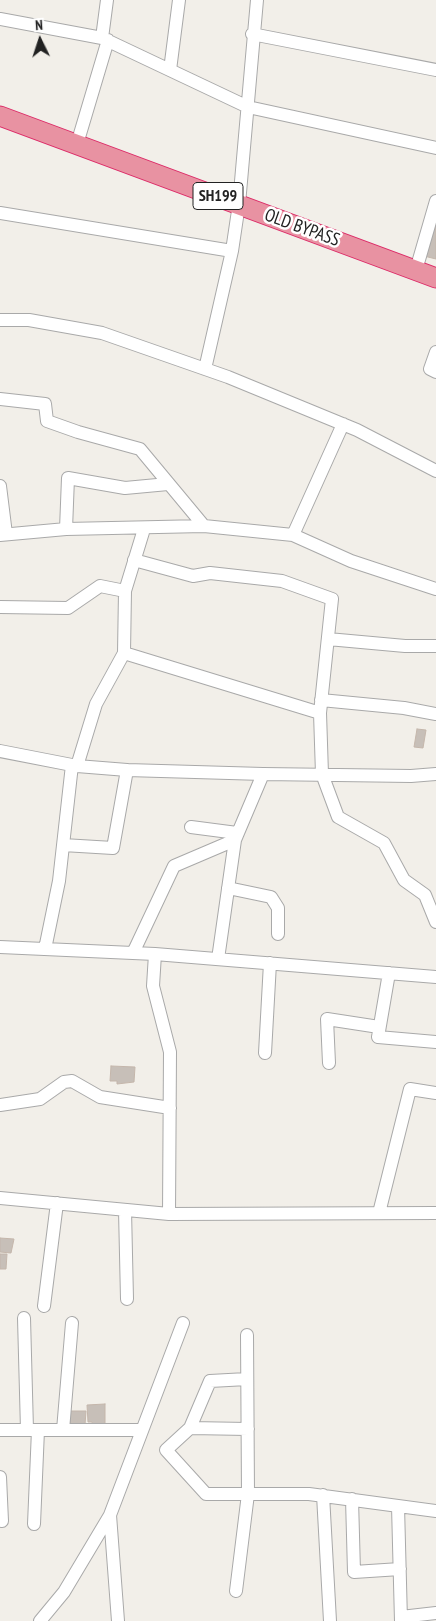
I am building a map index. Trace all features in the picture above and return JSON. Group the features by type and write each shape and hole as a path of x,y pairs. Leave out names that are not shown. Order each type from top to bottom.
{"highway":[{"name":"OLD BYPASS","path":"0,116 436,278"}],"street":[{"path":"77,144 105,39 107,0"},
{"path":"170,70 179,0"},
{"path":"205,369 232,251 239,204 248,107 252,34 257,0"},
{"path":"0,19 105,39 248,107 436,148"},
{"path":"252,34 436,70"},
{"path":"416,270 436,201"},
{"path":"0,213 232,251"},
{"path":"0,320 29,320 102,333 205,369 343,424 436,471"},
{"path":"436,352 430,369 436,372"},
{"path":"0,399 45,404 47,421 78,432 140,449 204,526"},
{"path":"293,536 343,424"},
{"path":"66,530 68,478 125,488 168,484"},
{"path":"0,486 3,535 66,530 204,526 293,536 351,561 436,589"},
{"path":"44,949 58,882 74,766 96,704 124,653 125,591 144,529"},
{"path":"134,560 193,576 210,573 282,581 332,599 321,707 322,774 338,817 384,843 404,880 425,895 436,922"},
{"path":"0,607 68,608 100,586 125,591"},
{"path":"328,639 405,646 436,646"},
{"path":"124,653 321,707 404,708 436,714"},
{"path":"0,742 0,752 74,766 127,770 411,776 436,774"},
{"path":"63,845 113,848 127,770"},
{"path":"218,959 236,836 263,774"},
{"path":"191,828 236,836"},
{"path":"133,953 174,866 236,836"},
{"path":"228,888 271,897 278,908 278,934"},
{"path":"0,947 156,954 436,977"},
{"path":"156,954 154,991 170,1052 169,1214"},
{"path":"265,1052 270,963"},
{"path":"389,973 378,1037 436,1042"},
{"path":"329,1063 327,1019 380,1027"},
{"path":"0,1105 40,1099 61,1084 72,1081 100,1097 170,1108"},
{"path":"379,1213 410,1089 436,1093"},
{"path":"0,1198 169,1214 436,1213"},
{"path":"44,1306 57,1203"},
{"path":"125,1210 127,1299"},
{"path":"24,1318 33,1430 34,1524"},
{"path":"63,1430 72,1323"},
{"path":"40,1621 64,1592 110,1515 183,1323"},
{"path":"236,1591 248,1494 247,1335"},
{"path":"248,1379 210,1381 190,1428 166,1450 206,1494 323,1495 436,1511"},
{"path":"190,1428 248,1429"},
{"path":"0,1430 142,1430"},
{"path":"0,1477 2,1521"},
{"path":"323,1495 330,1621"},
{"path":"352,1499 354,1572 400,1569"},
{"path":"398,1506 401,1619 436,1613"},
{"path":"110,1515 118,1621"}],"building":[{"path":"433,223 436,224 436,259 424,256"},
{"path":"417,729 426,730 423,748 414,747"},
{"path":"111,1066 135,1067 134,1082 117,1084 117,1081 110,1081"},
{"path":"0,1238 14,1239 11,1253 0,1252"},
{"path":"0,1254 7,1254 6,1269 0,1269"},
{"path":"105,1404 105,1426 93,1426 92,1422 88,1422 87,1405"},
{"path":"70,1411 86,1411 85,1425 70,1424"}]}
